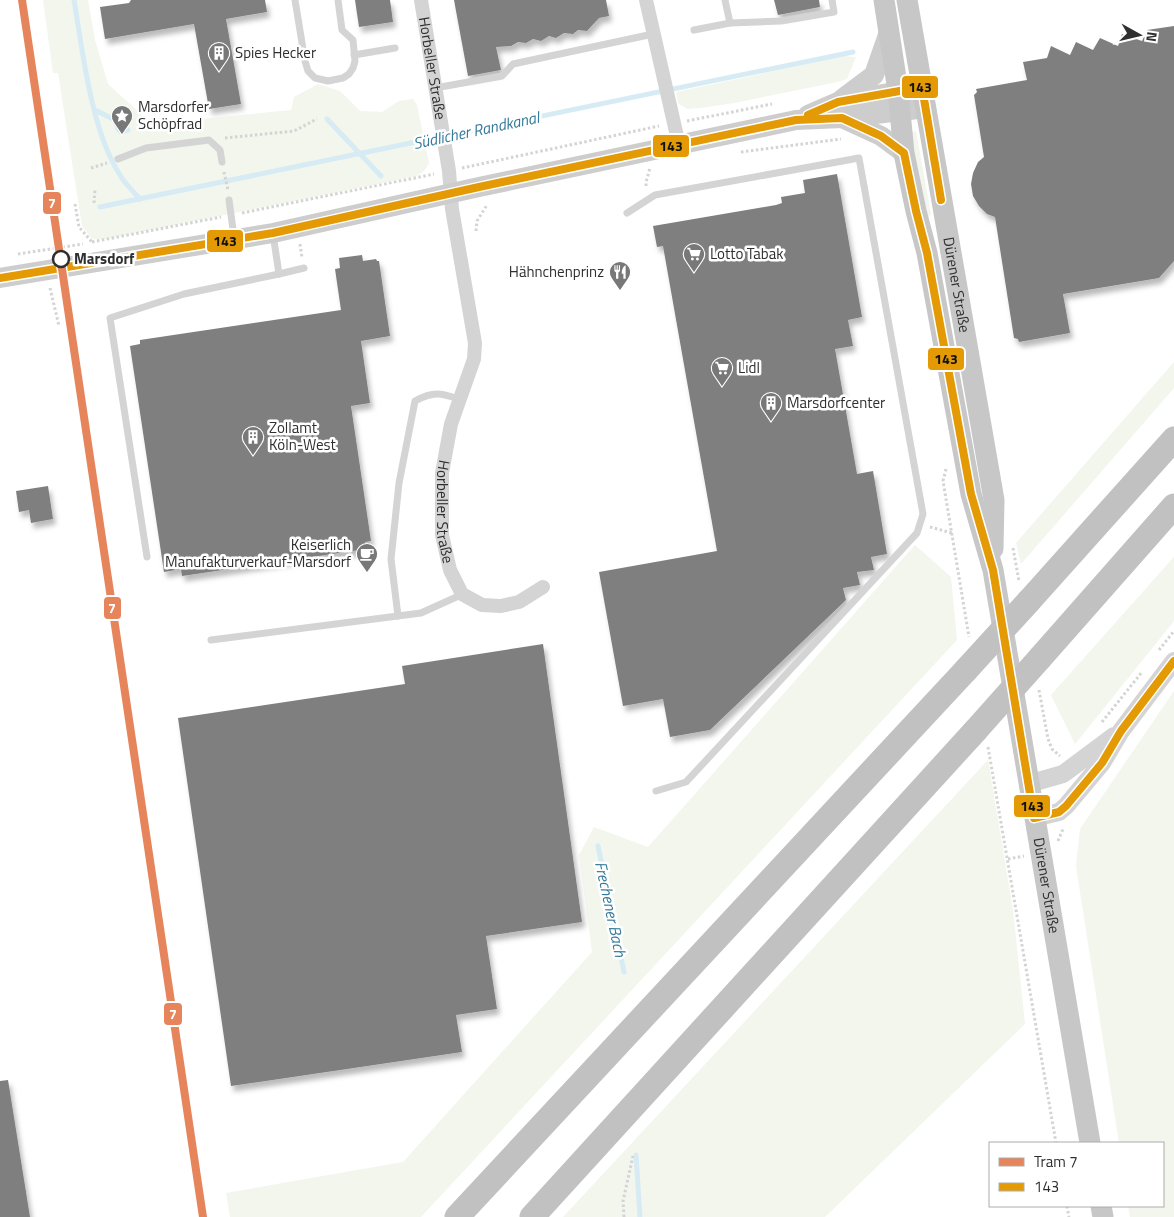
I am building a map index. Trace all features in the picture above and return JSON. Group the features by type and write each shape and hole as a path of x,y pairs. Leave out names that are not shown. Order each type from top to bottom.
{"highway":[{"path":"457,1217 966,670 1025,594 1174,439"},
{"path":"532,1217 982,736 1040,658 1174,506"}],"main road":[{"name":"Dürener Straße","path":"884,0 899,101 904,153 927,253 970,494 993,570 1090,1142"},
{"name":"Dürener Straße","path":"907,0 994,500 993,570"},
{"path":"840,110 874,76 889,32"},
{"path":"899,101 922,86"},
{"path":"0,278 273,233 840,110 899,101 926,108"},
{"path":"840,110 904,153"}],"street":[{"name":"Horbeller Straße","path":"421,0 434,88 446,149 450,194 475,343 474,358 451,424 442,473 442,535 450,570 463,594"},
{"path":"646,0 679,145"},
{"path":"463,594 482,605 501,606 519,602 543,587"},
{"path":"1034,818 1059,812 1066,806 1102,763 1121,731 1174,661"},
{"path":"1028,784 1063,774 1121,731"}],"lane":[{"path":"295,0 308,71 315,78 328,81 344,78 353,68 353,40 342,30 338,0"},
{"path":"725,0 730,23"},
{"path":"694,30 730,23 781,21 834,12 832,0"},
{"path":"434,88 502,76 513,64 653,34"},
{"path":"354,54 395,48"},
{"path":"118,159 146,148 209,140 220,150 222,162"},
{"path":"627,212 655,195 859,158 922,514 917,533 686,782 656,791"},
{"path":"230,200 234,240"},
{"path":"273,233 279,274"},
{"path":"147,557 110,318 184,294 304,268"},
{"path":"398,616 391,559 399,484 416,401 428,394 444,394 460,399"},
{"path":"212,640 421,612 463,594"}],"path":[{"path":"10,256 232,215 778,103"},
{"path":"209,140 294,131 317,120"},
{"path":"739,152 847,138"},
{"path":"91,168 108,162"},
{"path":"222,162 230,200"},
{"path":"642,166 651,164 646,182 648,199"},
{"path":"94,203 95,189"},
{"path":"476,231 481,212 489,202"},
{"path":"75,204 80,227 92,242"},
{"path":"301,247 302,254"},
{"path":"46,271 59,326"},
{"path":"948,463 943,482 970,645"},
{"path":"920,524 952,533"},
{"path":"1017,569 1025,594"},
{"path":"1156,654 1174,631"},
{"path":"1102,723 1144,669"},
{"path":"1038,682 1048,739 1052,749 1059,754 1063,774"},
{"path":"982,736 1007,859 1056,1142"},
{"path":"1059,754 1066,753"},
{"path":"1007,859 1058,850 1061,832 1071,816 1066,806"},
{"path":"624,1217 622,1201 633,1156"}],"shaded area":[{"path":"43,0 88,0 95,40 108,84 152,124 291,110 294,97 318,84 340,91 360,111 382,112 399,101 413,99 417,105 429,163 425,170 417,176 106,239 92,239 82,226 58,73 53,73"},
{"path":"844,56 856,57 847,79 837,82 701,108 687,109 678,103 676,92"},
{"path":"916,131 931,214 928,217 910,133"},
{"path":"1174,362 1174,388 1021,564 1016,543"},
{"path":"915,545 951,577 957,640 421,1217 230,1217 226,1193 403,1162 592,952 579,855 594,827 648,847"},
{"path":"1174,557 1174,621 1075,744 1051,695"},
{"path":"1174,691 1174,1217 1130,1217 1128,1207 1164,1207 1164,1142 1119,1142 1076,866 1080,829"},
{"path":"988,760 1013,910 1025,1024 825,1217 563,1217"}],"building":[{"name":"Spies Hecker","path":"131,0 265,0 267,12 226,19 241,104 209,109 194,24 105,39 100,7 129,3"},
{"path":"355,0 390,0 393,22 359,27"},
{"path":"454,0 606,0 609,16 599,18 587,31 578,30 573,34 564,33 556,38 549,36 541,41 533,39 526,43 518,42 511,46 496,47 501,70 468,76"},
{"path":"774,0 819,0 820,7 778,15"},
{"path":"1174,26 1174,261 1159,278 1063,294 1070,333 1019,342 1018,339 1014,338 995,217 987,214 973,196 971,184 973,173 978,162 984,157 974,95 977,92 976,89 1027,80 1023,62 1047,58 1051,46 1070,55 1076,42 1093,50 1100,38 1118,46 1122,34 1142,41 1147,30"},
{"name":"Marsdorfcenter","path":"837,174 862,317 848,320 853,346 835,349 857,474 873,471 887,554 871,557 874,570 857,572 860,585 843,588 846,600 710,730 670,737 663,699 623,706 599,572 717,551 663,246 657,247 653,226 776,205 782,203 781,197 805,193 803,180"},
{"name":"Zollamt Köln-West","path":"362,255 363,261 376,259 379,261 390,336 361,341 370,403 351,406 371,541 365,542 366,549 182,576 181,569 164,572 130,346 140,344 140,340 341,310 335,269 340,268 339,258"},
{"path":"48,486 53,519 31,523 29,510 19,512 16,491"},
{"path":"543,644 582,922 486,936 497,1009 456,1015 462,1052 231,1086 178,718 405,684 402,666"},
{"path":"8,1080 30,1217 0,1217 0,1081"}],"waterway":[{"name":"Frechener Bach","path":"74,0 85,67 95,114 102,136 110,157 120,175 140,199"},
{"name":"Südlicher Randkanal","path":"100,207 853,52"},
{"name":"Frechener Bach","path":"95,110 115,120 121,132 128,130"},
{"name":"Frechener Bach","path":"327,119 381,176"},
{"name":"Frechener Bach","path":"598,846 624,972"},
{"name":"Frechener Bach","path":"636,1155 640,1217"}],"tram line":[{"name":"7","path":"22,0 203,1217"}],"transit line":[{"name":"143","path":"808,115 838,102 922,87 941,200"},
{"name":"143","path":"0,278 273,233 796,120 842,118 881,136 904,153 927,253 971,494 993,570 1034,818 1059,812 1066,806 1102,763 1121,731 1174,661"}],"place":[{"name":"Spies Hecker","path":"219,72"},
{"name":"Marsdorfer Schöpfrad","path":"122,135"},
{"name":"Marsdorf","path":"61,259"},
{"name":"Lotto Tabak","path":"694,273"},
{"name":"Hähnchenprinz","path":"620,291"},
{"name":"Lidl","path":"722,387"},
{"name":"Marsdorfcenter","path":"771,422"},
{"name":"Zollamt Köln-West","path":"253,456"},
{"name":"Keiserlich Manufakturverkauf-Marsdorf","path":"367,573"}]}
